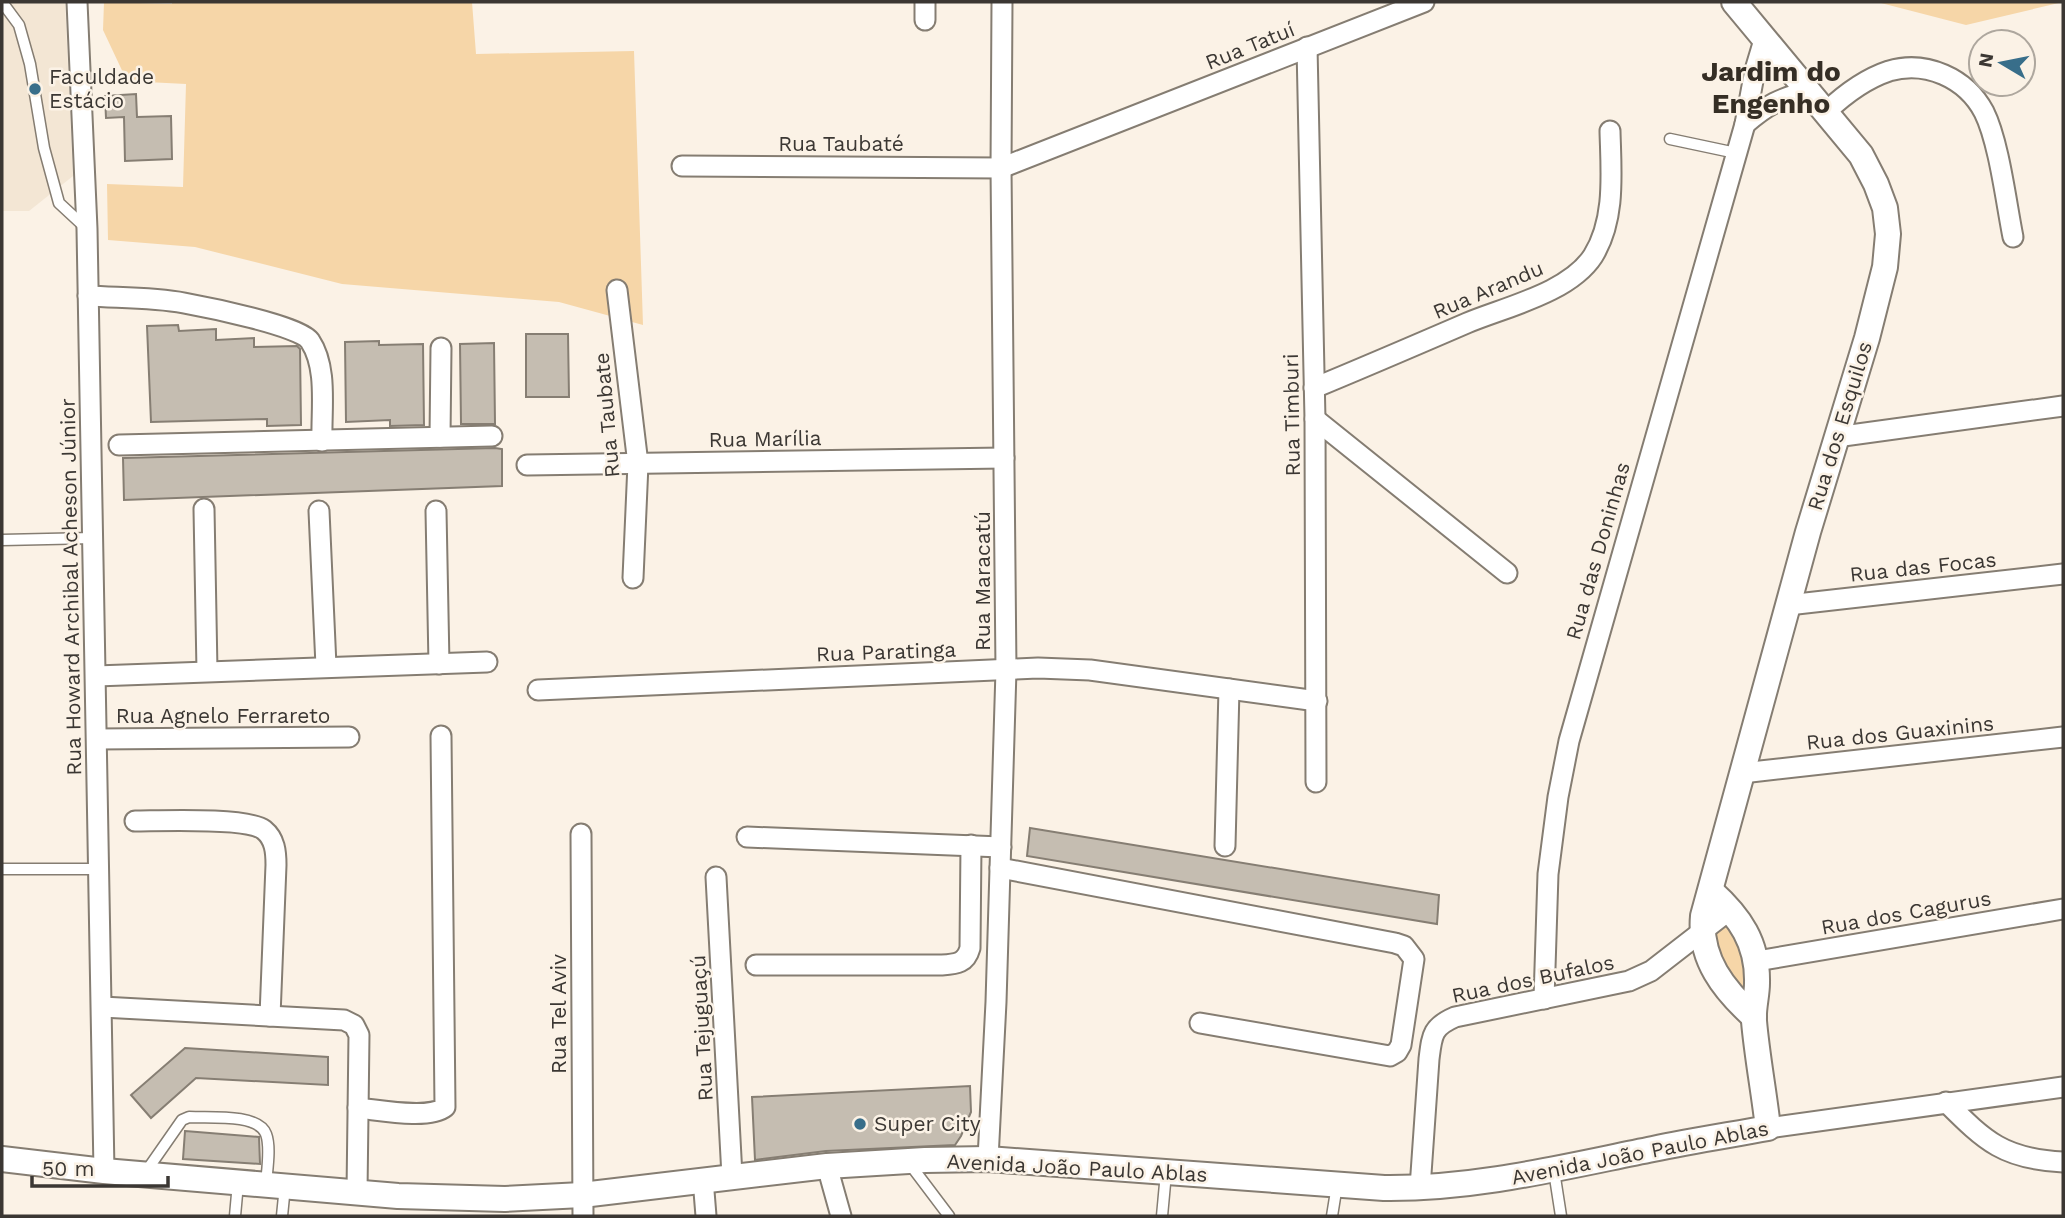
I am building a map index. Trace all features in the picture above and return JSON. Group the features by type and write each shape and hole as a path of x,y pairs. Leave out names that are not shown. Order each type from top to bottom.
{"street":[{"name":"Rua Howard Archibal Acheson Júnior","path":"77,2 87,229 104,1171"},
{"name":"Rua Maracatú","path":"988,1159 996,1002 1006,670 1002,2"},
{"name":"Rua Tatuí","path":"1001,167 1424,2"},
{"name":"Rua dos Esquilos","path":"1734,2 1861,155 1877,184 1885,208 1888,234 1878,300 1788,606 1702,929 1707,958 1723,984 1754,1017"},
{"name":"Rua das Doninhas","path":"1544,999 1548,874 1558,797 1570,741 1745,124 1755,70 1764,40"},
{"name":"Rua Timburi","path":"1307,47 1315,419 1316,782"},
{"path":"1827,111 1847,93 1890,71 1926,69 1958,81 1984,111 1991,130 2013,237"},
{"path":"1745,124 1767,105 1808,91"},
{"name":"Rua Arandu","path":"1314,388 1484,316 1532,299 1571,277 1592,258 1603,235 1611,197 1610,131"},
{"name":"Rua Taubaté","path":"681,166 1001,167"},
{"name":"Rua Taubate","path":"617,290 638,464 633,578"},
{"path":"88,296 184,303 289,328 308,337 316,351 321,369 322,441"},
{"path":"440,348 440,437"},
{"path":"1836,437 2063,406"},
{"path":"1315,419 1507,573"},
{"path":"119,445 492,436"},
{"name":"Rua Marília","path":"527,464 1004,458"},
{"path":"204,509 207,671"},
{"path":"319,511 326,666"},
{"path":"436,511 439,664"},
{"name":"Rua das Focas","path":"1788,606 2063,574"},
{"path":"96,676 487,662"},
{"name":"Rua Paratinga","path":"538,690 1038,668 1090,670 1317,701"},
{"path":"1225,846 1229,689"},
{"path":"358,1108 426,1113 445,1107 441,736"},
{"name":"Rua Agnelo Ferrareto","path":"97,739 349,737"},
{"name":"Rua dos Guaxinins","path":"1742,773 2063,737"},
{"path":"135,821 243,823 264,830 272,841 276,850 276,864 270,1016"},
{"name":"Rua Tel Aviv","path":"581,834 583,1205"},
{"path":"747,837 1001,847"},
{"path":"756,965 943,965 962,962 968,957 970,948 971,845"},
{"path":"1000,868 1395,943 1404,946 1414,959 1401,1045 1397,1052 1390,1056 1200,1023"},
{"name":"Rua Tejuguaçú","path":"716,877 732,1176"},
{"path":"1711,891 1731,909 1747,932 1757,961 1754,1017 1768,1128"},
{"name":"Rua dos Bufalos","path":"1420,1188 1429,1059 1436,1028 1455,1017 1629,982 1651,971 1731,909"},
{"name":"Rua dos Cagurus","path":"1757,961 2063,909"},
{"path":"102,1007 344,1020 354,1025 359,1035 357,1192"},
{"name":"Avenida João Paulo Ablas","path":"2,1159 104,1171 357,1192 583,1205 703,1179 827,1166 988,1159 1337,1185 1420,1188 1554,1171 1652,1149 1768,1128 2063,1087"},
{"path":"1946,1102 1993,1145 2014,1155 2047,1162 2063,1162"},
{"path":"827,1166 841,1216"},
{"path":"703,1179 706,1216"}],"lane":[{"path":"2,2 19,25 30,64 44,148 59,203 87,229"},
{"path":"1670,139 1736,153"},
{"path":"2,540 93,538"},
{"path":"2,869 100,869"},
{"path":"145,1174 182,1121 189,1117 239,1118 263,1128 268,1137 282,1216"},
{"path":"907,1161 949,1216"},
{"path":"1554,1171 1561,1216"},
{"path":"1162,1216 1166,1172"},
{"path":"235,1216 238,1182"},
{"path":"1332,1216 1337,1185"}],"shaded area":[{"name":"Faculdade Estácio","path":"2,2 65,2 73,176 29,211 2,211"},
{"path":"104,2 472,2 476,54 634,51 643,325 559,302 342,284 195,247 108,240 107,184 183,187 186,84 127,81 103,30"},
{"path":"1877,2 2063,2 1966,25"},
{"path":"1723,924 1738,930 1749,983 1738,988 1714,949 1716,929"}],"building":[{"path":"136,94 137,117 171,116 172,159 125,161 124,117 106,118 105,96"},
{"path":"178,325 179,331 216,329 216,340 254,338 254,347 297,346 300,349 301,425 267,426 267,419 151,422 147,326"},
{"path":"526,334 568,334 569,397 526,397"},
{"path":"379,341 379,345 423,344 424,425 390,426 390,420 346,422 345,342"},
{"path":"494,343 495,424 461,424 460,344"},
{"path":"502,449 502,486 124,500 123,458"},
{"path":"1030,828 1439,895 1437,924 1027,856"},
{"path":"185,1048 328,1057 328,1085 196,1078 151,1118 131,1095"},
{"name":"Super City","path":"970,1086 971,1112 955,1145 826,1151 755,1160 752,1097"},
{"path":"185,1131 259,1137 260,1164 183,1159"}],"place":[{"name":"Faculdade Estácio","path":"35,89"},
{"name":"Super City","path":"860,1124"}],"district":[{"name":"Jardim do Engenho","path":"1771,87"}]}
